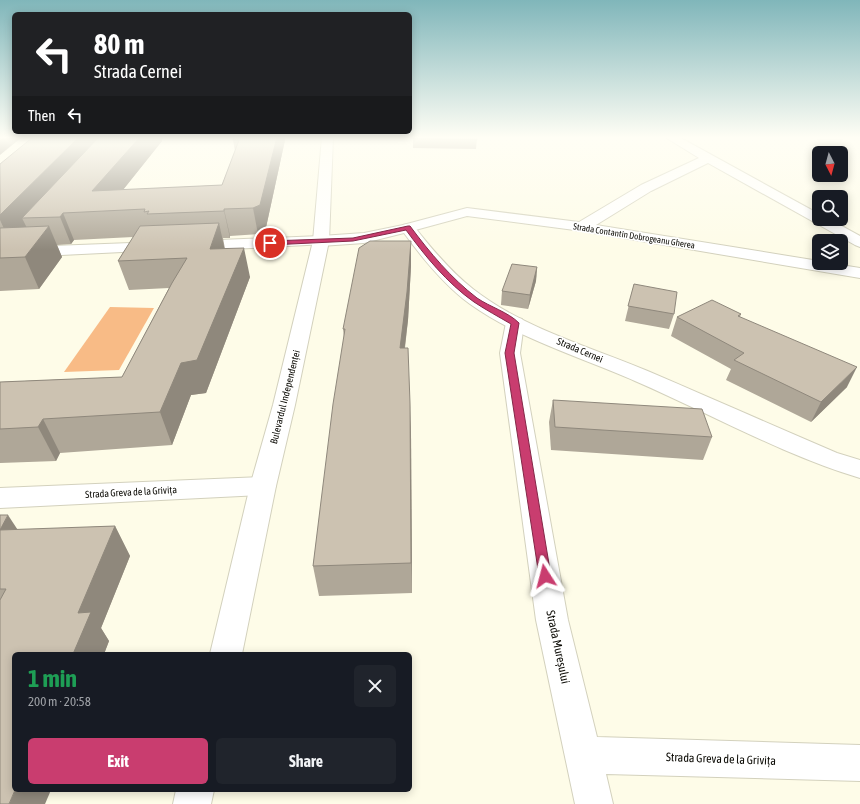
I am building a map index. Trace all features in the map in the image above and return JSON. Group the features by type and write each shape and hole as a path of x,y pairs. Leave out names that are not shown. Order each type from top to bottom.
{"street":[{"name":"Bulevardul Independenței","path":"226,652 263,486 321,241 326,175"},
{"path":"582,227 646,188 674,175"},
{"path":"738,175 860,242"},
{"name":"Strada Contantin Dobrogeanu Gherea","path":"408,228 467,212 582,227 860,273"},
{"path":"0,253 23,246 111,249 321,241 364,238 408,228"},
{"name":"Strada Cernei","path":"408,228 423,249 455,283 476,300 515,323 617,366 828,459 860,469"},
{"name":"Strada Mureșului","path":"515,323 510,353 552,620 594,804"},
{"name":"Strada Greva de la Grivița","path":"0,498 263,486"},
{"name":"Strada Greva de la Grivița","path":"582,755 860,763"},
{"path":"192,804 195,792"}],"shaded area":[{"path":"110,307 154,308 119,370 64,372"}],"building":[{"path":"0,175 41,175 0,215"},
{"path":"63,175 107,175 92,191 222,185 226,175 268,175 260,205 253,208 224,209 224,211 147,214 149,211 144,212 145,209 63,213 60,217 22,218"},
{"path":"219,223 210,249 244,248 197,360 181,363 160,412 43,419 38,427 0,429 0,382 122,377 187,258 118,261 140,226"},
{"path":"49,226 25,257 0,258 0,228"},
{"path":"370,241 411,241 407,292 400,348 408,348 410,403 411,563 313,566 333,404 345,329 343,329 359,248"},
{"path":"512,264 537,267 530,295 502,291"},
{"path":"634,284 677,292 674,314 628,306"},
{"path":"712,300 741,314 738,316 857,367 821,402 734,360 744,353 677,317"},
{"path":"553,400 702,409 712,437 555,427"},
{"path":"0,515 8,515 0,530"},
{"path":"115,526 78,613 91,612 74,652 12,652 12,792 14,792 9,804 0,804 0,600 6,589 0,589 0,530"}],"route":[{"path":"270,243 364,238 408,228 423,249 455,283 476,300 515,323 510,353 545,576"}]}
